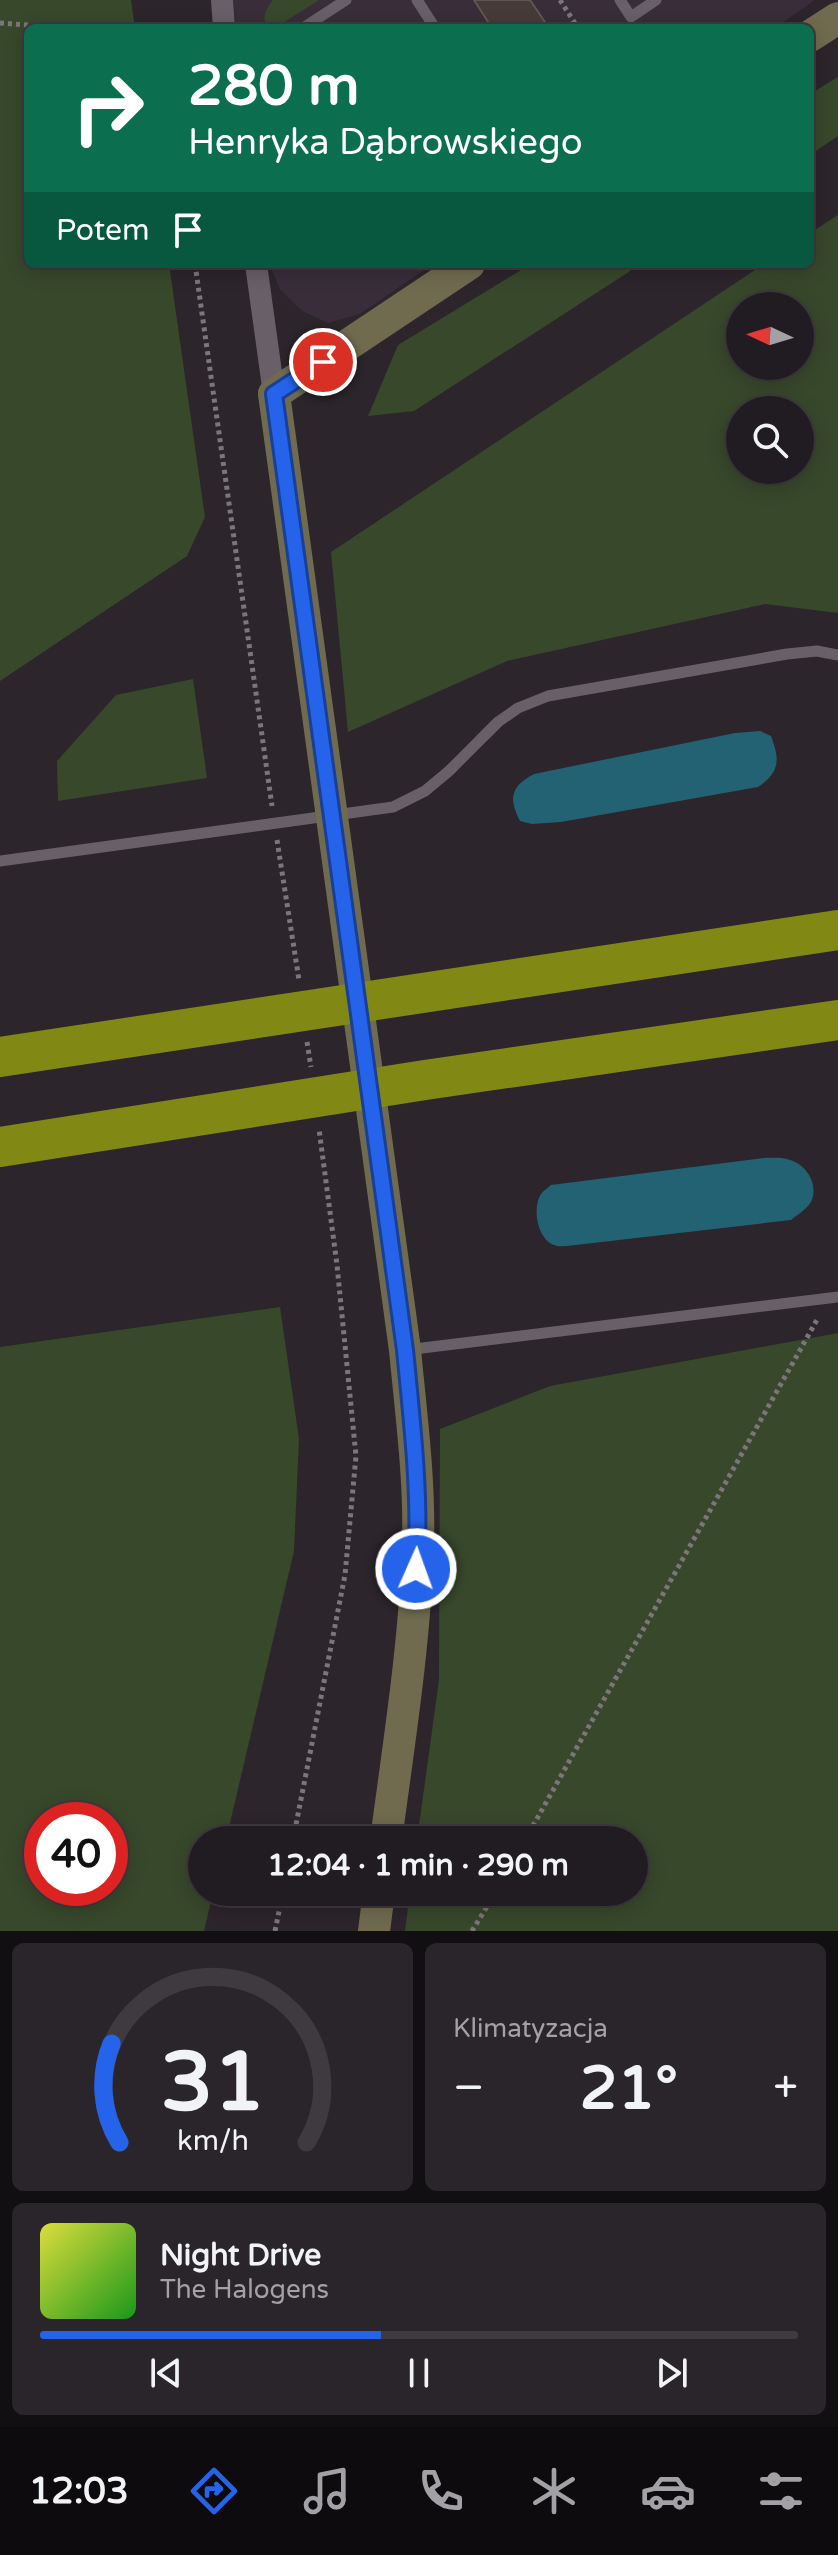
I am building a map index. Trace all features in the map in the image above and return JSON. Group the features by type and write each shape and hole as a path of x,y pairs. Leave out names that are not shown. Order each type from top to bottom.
{"highway":[{"path":"0,1057 838,930"},
{"path":"0,1147 425,1080 838,1020"}],"street":[{"path":"222,0 224,24"},
{"path":"814,33 838,18"},
{"path":"257,268 405,1350 414,1436 418,1543 408,1677 388,1826"},
{"path":"274,394 463,268"},
{"path":"374,1931 377,1906"}],"lane":[{"path":"309,24 346,0"},
{"path":"417,0 432,24"},
{"path":"620,0 631,17 656,0"},
{"path":"0,861 393,807 425,791 498,722 518,708 548,696 787,654 817,651 838,655"},
{"path":"405,1350 833,1298"}],"path":[{"path":"560,0 575,24"},
{"path":"0,23 24,25"},
{"path":"196,268 300,991"},
{"path":"306,1036 313,1082"},
{"path":"296,1826 345,1575 356,1456 337,1265 319,1128"},
{"path":"533,1826 833,1298"},
{"path":"275,1931 280,1906"},
{"path":"472,1931 487,1906"}],"shaded area":[{"path":"233,0 815,0 781,24 236,24"},
{"path":"271,268 427,268 360,314 328,323 302,311 280,289"}],"green space":[{"path":"0,0 131,0 134,24 24,24 24,268 170,268 205,517 187,556 0,681"},
{"path":"273,0 319,0 281,24 266,24 266,10"},
{"path":"838,77 838,136 814,152 814,92"},
{"path":"838,215 838,613 765,604 507,661 348,732 331,552 758,268 814,268 814,230"},
{"path":"524,268 635,268 414,411 368,416 398,345"},
{"path":"193,679 207,778 58,801 57,761 116,695"},
{"path":"280,1307 299,1439 294,1551 229,1826 188,1826 188,1906 210,1906 204,1931 0,1931 0,1347"},
{"path":"838,1333 838,1931 405,1931 408,1906 648,1906 648,1826 419,1826 439,1680 440,1429 550,1386"}],"water":[{"path":"760,731 771,736 777,759 771,776 758,787 561,822 532,824 520,821 514,806 516,788 534,774 735,733"},
{"path":"764,1158 790,1160 802,1166 810,1176 813,1189 811,1202 791,1220 560,1246 548,1242 540,1230 538,1200 551,1185"}],"building":[{"path":"474,0 530,0 546,24 489,24"}],"route":[{"path":"323,362 274,394 405,1350 414,1436 416,1569"}]}
